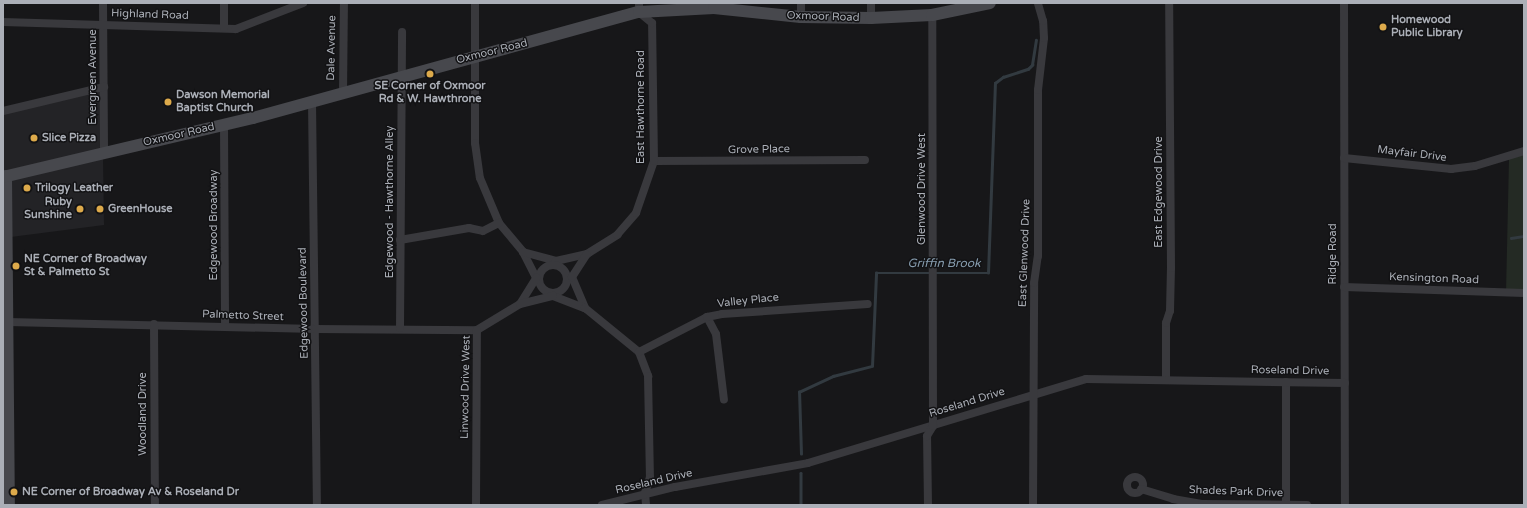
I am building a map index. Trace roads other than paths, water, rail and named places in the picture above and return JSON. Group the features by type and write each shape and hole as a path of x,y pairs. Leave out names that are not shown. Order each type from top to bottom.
{"main road":[{"name":"Oxmoor Road","path":"5,176 312,102 475,57 639,7 714,8 801,17 871,18 932,15 990,3"},
{"path":"5,176 8,322 6,453 9,505"}],"street":[{"name":"Evergreen Avenue","path":"103,3 104,151"},
{"path":"224,3 224,28"},
{"name":"Highland Road","path":"3,22 236,28 303,3"},
{"name":"Dale Avenue","path":"343,93 344,3"},
{"path":"475,3 475,143 480,178 499,223 523,252 544,289 585,308 639,352 648,376 650,417 650,477 645,493 646,505"},
{"path":"801,3 801,17"},
{"path":"871,3 871,18"},
{"name":"East Glenwood Drive","path":"1032,505 1034,283 1038,256 1038,90 1044,38 1043,20 1038,3"},
{"name":"East Edgewood Drive","path":"1166,380 1166,323 1170,311 1171,268 1169,3"},
{"name":"Ridge Road","path":"1344,3 1345,505"},
{"name":"East Hawthorne Road","path":"523,252 556,263 587,254 617,235 636,213 646,191 654,161 652,23 639,7"},
{"name":"Glenwood Drive West","path":"928,505 927,436 933,426 932,15"},
{"name":"Edgewood - Hawthorne Alley","path":"400,328 402,32"},
{"path":"3,111 104,87"},
{"name":"Edgewood Boulevard","path":"312,102 317,505"},
{"name":"Edgewood Broadway","path":"224,124 225,326"},
{"name":"Mayfair Drive","path":"1344,158 1451,169 1475,166 1524,151"},
{"name":"Grove Place","path":"654,161 865,160"},
{"path":"400,240 469,228 483,231 499,223"},
{"name":"East Hawthorne Road","path":"570,278 587,254"},
{"path":"520,304 544,269 556,263 570,278 585,308"},
{"path":"553,294 562,290 570,278"},
{"name":"Kensington Road","path":"1344,287 1524,293"},
{"name":"Linwood Drive West","path":"476,505 477,330 520,304 553,294"},
{"name":"Valley Place","path":"639,352 707,317 798,307 868,304"},
{"path":"707,317 716,334 724,400"},
{"name":"Palmetto Street","path":"8,322 154,324 315,329 400,328 477,330"},
{"name":"Woodland Drive","path":"154,324 154,505"},
{"name":"Roseland Drive","path":"602,505 645,493 808,463 1086,379 1345,383"},
{"path":"1286,382 1286,504"},
{"name":"Shades Park Drive","path":"1141,489 1173,499 1202,504 1307,505"}],"waterway":[{"name":"Griffin Brook","path":"801,454 799,392 833,376 872,366 876,273 988,273 995,83 1003,77 1028,69 1032,65 1036,40"},
{"path":"1511,238 1524,236"},
{"name":"Griffin Brook","path":"801,473 801,505"}],"place":[{"name":"Homewood Public Library","path":"1383,27"},
{"name":"SE Corner of Oxmoor Rd & W. Hawthrone","path":"430,74"},
{"name":"Dawson Memorial Baptist Church","path":"168,102"},
{"name":"Slice Pizza","path":"34,138"},
{"name":"Trilogy Leather","path":"27,188"},
{"name":"Ruby Sunshine","path":"80,209"},
{"name":"GreenHouse","path":"100,209"},
{"name":"NE Corner of Broadway St & Palmetto St","path":"16,266"},
{"name":"NE Corner of Broadway Av & Roseland Dr","path":"14,492"}]}
